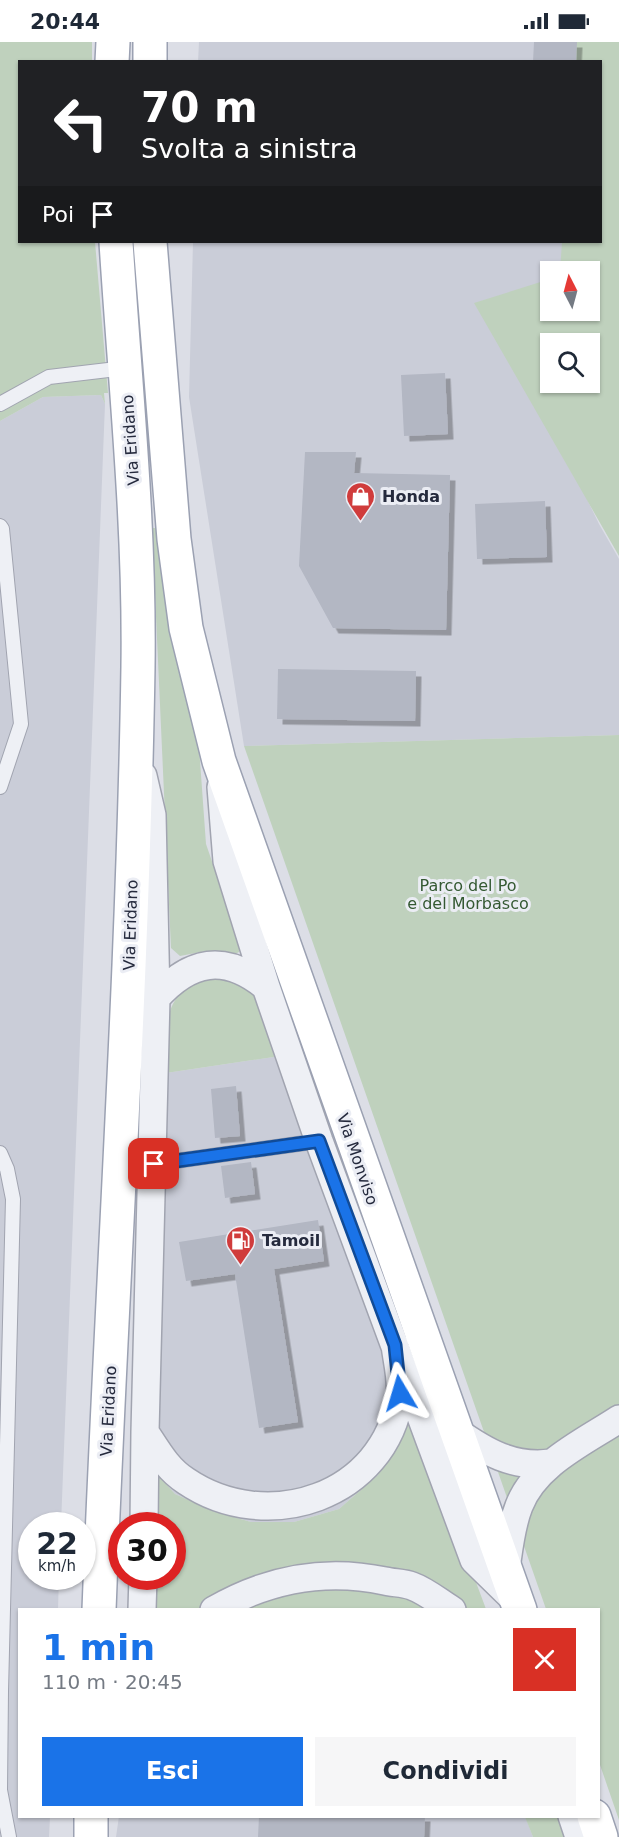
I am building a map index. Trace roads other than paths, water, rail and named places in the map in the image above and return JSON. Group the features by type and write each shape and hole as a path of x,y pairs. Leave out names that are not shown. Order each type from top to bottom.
{"main road":[{"path":"106,42 109,60"},
{"path":"109,60 112,42"},
{"path":"150,42 150,60"},
{"name":"Via Eridano","path":"99,1608 126,1068 138,666 136,522 116,243"},
{"name":"Via Monviso","path":"150,243 174,539 186,628 203,705 219,761 519,1607"},
{"path":"91,1818 91,1837"},
{"path":"595,1818 601,1837"}],"street":[{"path":"135,739 152,815 156,998 154,1164 144,1512"},
{"path":"219,761 227,861 266,987 319,1141 474,1560 519,1607"},
{"path":"156,998 170,982 191,968 205,966 223,966 252,975 266,987"},
{"path":"145,1432 166,1464 185,1481 215,1498 245,1505 278,1506 309,1501 338,1488 362,1472 387,1438 392,1428 400,1393 395,1345"},
{"path":"506,1569 514,1521 520,1503 550,1463 619,1419"},
{"path":"456,1431 483,1451 510,1461 530,1466 550,1463"},
{"path":"217,1608 243,1593 278,1581 321,1575 369,1577 412,1586 449,1608"},
{"path":"142,1590 142,1608"},
{"path":"102,1837 105,1818"},
{"path":"573,1818 579,1837"}],"lane":[{"path":"0,404 49,377 125,368"},
{"path":"0,526 21,724 0,787"},
{"path":"154,1164 319,1141"},
{"path":"0,1154 7,1169 13,1199 0,1691 0,1791 9,1837"}],"place":[{"name":"Honda","path":"361,522"},
{"name":"Tamoil","path":"241,1266"}],"park label":[{"name":"Parco del Po e del Morbasco","path":"468,894"}]}
